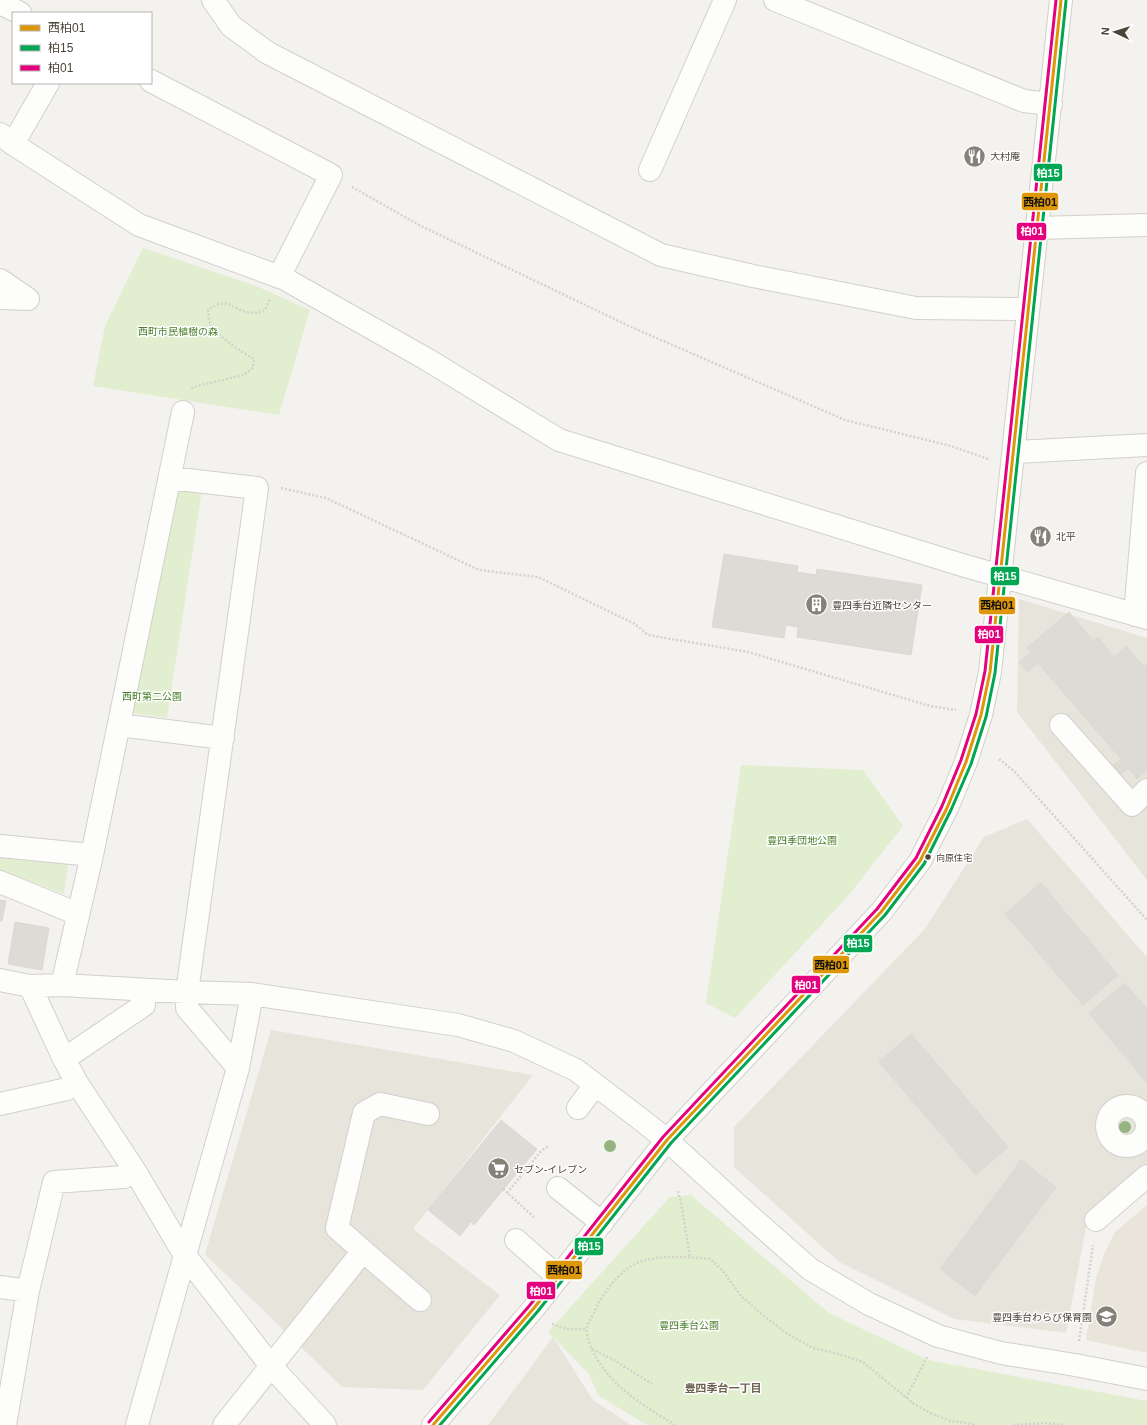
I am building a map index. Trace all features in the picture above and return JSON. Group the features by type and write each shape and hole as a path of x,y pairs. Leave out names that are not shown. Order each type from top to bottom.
{"street":[{"path":"213,0 231,26 268,52 662,255 753,276 916,308 1028,309"},
{"path":"650,170 725,0"},
{"path":"775,0 1024,101 1051,104"},
{"path":"433,1425 534,1308 667,1140 881,912 920,861 947,808 966,762 981,715 990,672 1061,0"},
{"path":"0,3 18,12"},
{"path":"152,82 331,176 279,277"},
{"path":"47,84 6,139 139,225 279,277 428,360 559,440 1000,576 1141,616 1147,473"},
{"path":"1038,228 1147,226"},
{"path":"0,280 28,299 0,298"},
{"path":"62,985 92,855 183,412"},
{"path":"1014,452 1147,445"},
{"path":"170,478 258,488 187,992 187,1008 238,1068"},
{"path":"1061,725 1132,805 1147,790"},
{"path":"119,726 223,738"},
{"path":"0,846 92,855"},
{"path":"0,882 78,914"},
{"path":"0,980 30,986 62,985 252,994 458,1025 514,1041 576,1070 667,1140 810,1269 869,1304 938,1336 1001,1353 1147,1379"},
{"path":"30,986 64,1059 77,1083 135,1171 184,1254 271,1366 325,1425"},
{"path":"64,1059 144,1005 143,990"},
{"path":"137,1425 184,1254 238,1068 252,994"},
{"path":"0,1104 67,1089 77,1083"},
{"path":"578,1108 595,1085"},
{"path":"420,1300 337,1228 364,1113 380,1104 428,1114"},
{"path":"5,1425 28,1291 54,1182 124,1177 135,1171"},
{"path":"1096,1220 1147,1176"},
{"path":"558,1188 602,1222"},
{"path":"516,1240 558,1277"},
{"path":"224,1425 363,1251"},
{"path":"0,1287 28,1291"}],"path":[{"path":"331,176 419,225 629,326 719,366 845,420 951,446 990,459"},
{"path":"183,412 193,388 244,375 253,368 254,359 225,339 210,323 208,310 217,304 227,303 237,309 253,314"},
{"path":"258,488 269,486 326,498 479,570 538,577 635,624 648,635 748,652 930,706 956,710"},
{"path":"1000,759 1014,771 1147,920"},
{"path":"507,1193 542,1150 549,1146"},
{"path":"503,1190 534,1217"},
{"path":"678,1191 690,1257"},
{"path":"1075,1365 1096,1220"},
{"path":"675,1425 643,1404 612,1380 596,1359 591,1349 586,1329 605,1291 620,1276 636,1264 656,1258 690,1257 710,1259 722,1271 741,1296 786,1333 813,1348 863,1362 879,1377 906,1398 930,1413 950,1421 975,1425"},
{"path":"534,1308 554,1325 567,1329 586,1329"},
{"path":"591,1349 614,1360 652,1384"},
{"path":"906,1398 929,1352"},
{"path":"1013,1425 1047,1423 1063,1425"}],"shaded area":[{"path":"1019,599 1147,638 1147,880 1017,712"},
{"path":"1027,819 1147,957 1147,1164 1088,1217 1066,1333 954,1319 839,1262 734,1167 734,1127 924,930 984,837"},
{"path":"271,1030 533,1075 413,1229 500,1295 423,1390 342,1387 205,1254"},
{"path":"1147,1205 1147,1353 1086,1340 1096,1278 1104,1254 1115,1232"},
{"path":"553,1337 593,1400 631,1425 488,1425"}],"green space":[{"name":"西町市民植樹の森","path":"143,248 256,286 310,310 279,415 93,386 105,326"},
{"name":"西町第二公園","path":"175,486 202,490 167,718 130,713"},
{"name":"豊四季団地公園","path":"741,765 863,770 903,826 848,896 735,1018 706,1003"},
{"path":"0,857 68,864 64,894 0,870"},
{"name":"豊四季台公園","path":"691,1195 829,1313 928,1360 1147,1401 1147,1425 647,1425 599,1396 588,1373 548,1332 670,1197"}],"building":[{"name":"豊四季台近隣センター","path":"724,554 798,566 797,572 816,575 817,569 922,585 911,655 797,637 798,627 786,625 784,638 712,627"},
{"path":"1069,612 1093,641 1098,637 1114,657 1126,646 1144,667 1147,664 1147,770 1137,779 1128,768 1117,777 1110,768 1121,759 1038,663 1028,672 1019,662 1031,652 1027,648"},
{"path":"1041,883 1118,975 1083,1005 1005,914"},
{"path":"0,900 6,901 2,921 0,921"},
{"path":"15,922 49,928 42,970 8,964"},
{"path":"1125,983 1147,1009 1147,1083 1089,1013"},
{"path":"911,1034 1008,1147 976,1175 879,1062"},
{"path":"501,1120 537,1149 474,1225 471,1222 460,1236 428,1210"},
{"path":"1021,1160 1056,1187 975,1296 940,1269"}],"transit line":[{"name":"柏01","path":"429,1422 530,1305 663,1137 877,909 916,858 942,806 961,760 976,714 985,671 1056,0"},
{"name":"西柏01","path":"433,1425 534,1308 667,1140 881,912 920,861 947,808 966,762 981,715 990,672 1061,0"},
{"name":"柏15","path":"440,1425 538,1311 671,1143 885,915 924,864 951,810 971,764 986,717 995,673 1066,1"}],"place":[{"name":"大村庵","path":"975,156"},
{"name":"北平","path":"1040,536"},
{"name":"豊四季台近隣センター","path":"817,605"},
{"name":"向原住宅","path":"928,857"},
{"name":"セブン-イレブン","path":"499,1169"},
{"name":"豊四季台わらび保育園","path":"1107,1317"}],"district":[{"name":"豊四季台一丁目","path":"723,1388"}]}
